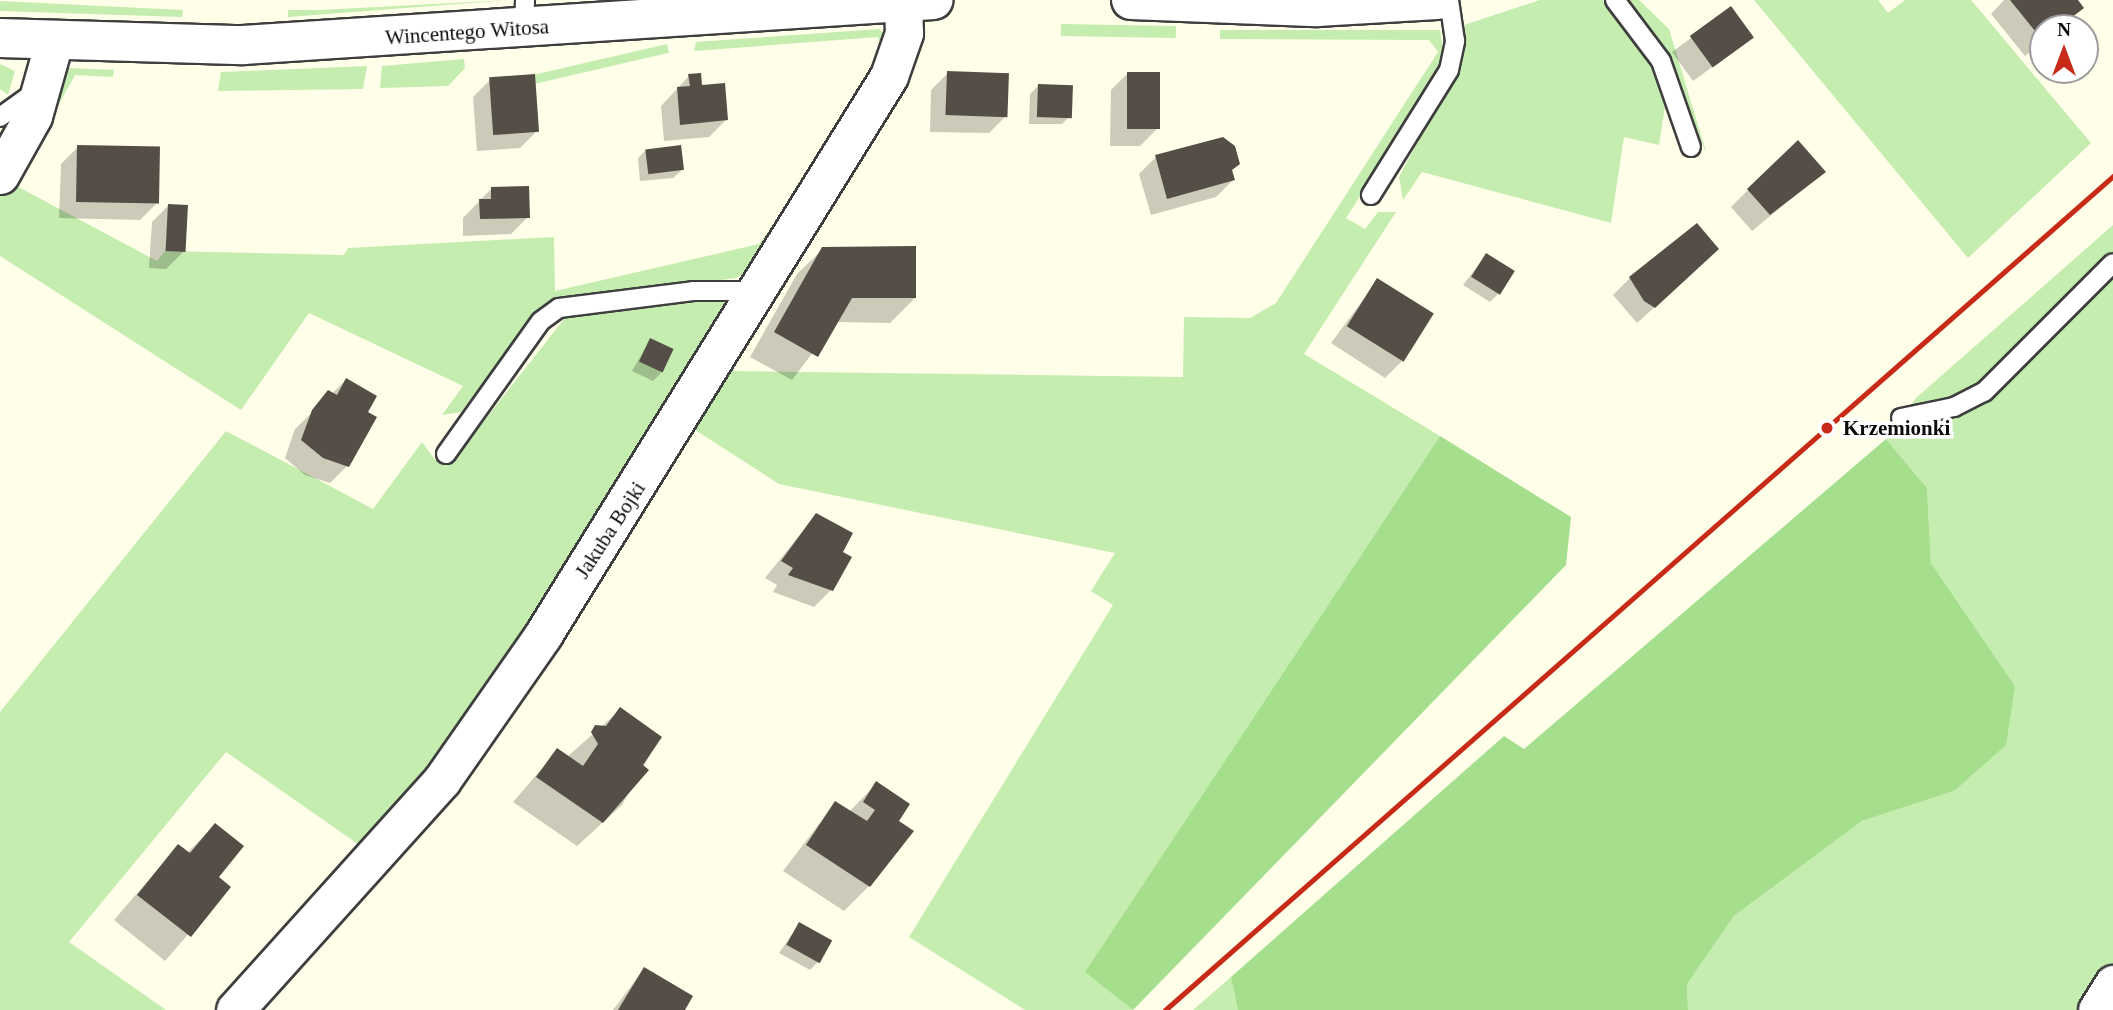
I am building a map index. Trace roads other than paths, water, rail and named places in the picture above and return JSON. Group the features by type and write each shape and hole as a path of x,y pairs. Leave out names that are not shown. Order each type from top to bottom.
{"street":[{"path":"1131,0 1317,7 1437,0"},
{"name":"Wincentego Witosa","path":"0,38 54,42 243,45 525,14 918,1"},
{"name":"Jakuba Bojki","path":"235,1010 442,780 543,635 761,292 889,76 918,1"},
{"path":"0,175 24,139 54,42"},
{"path":"2097,1010 2113,984"}],"lane":[{"path":"1371,195 1449,70 1455,41 1449,0"},
{"path":"1615,0 1661,61 1691,147"},
{"path":"0,117 42,87"},
{"path":"1901,418 1954,407 1984,391 2113,263"},
{"path":"446,454 541,321 559,308 693,291 761,292"}],"railway":[{"path":"1165,1010 2113,176"}],"place":[{"name":"Krzemionki","path":"1827,428"}]}
